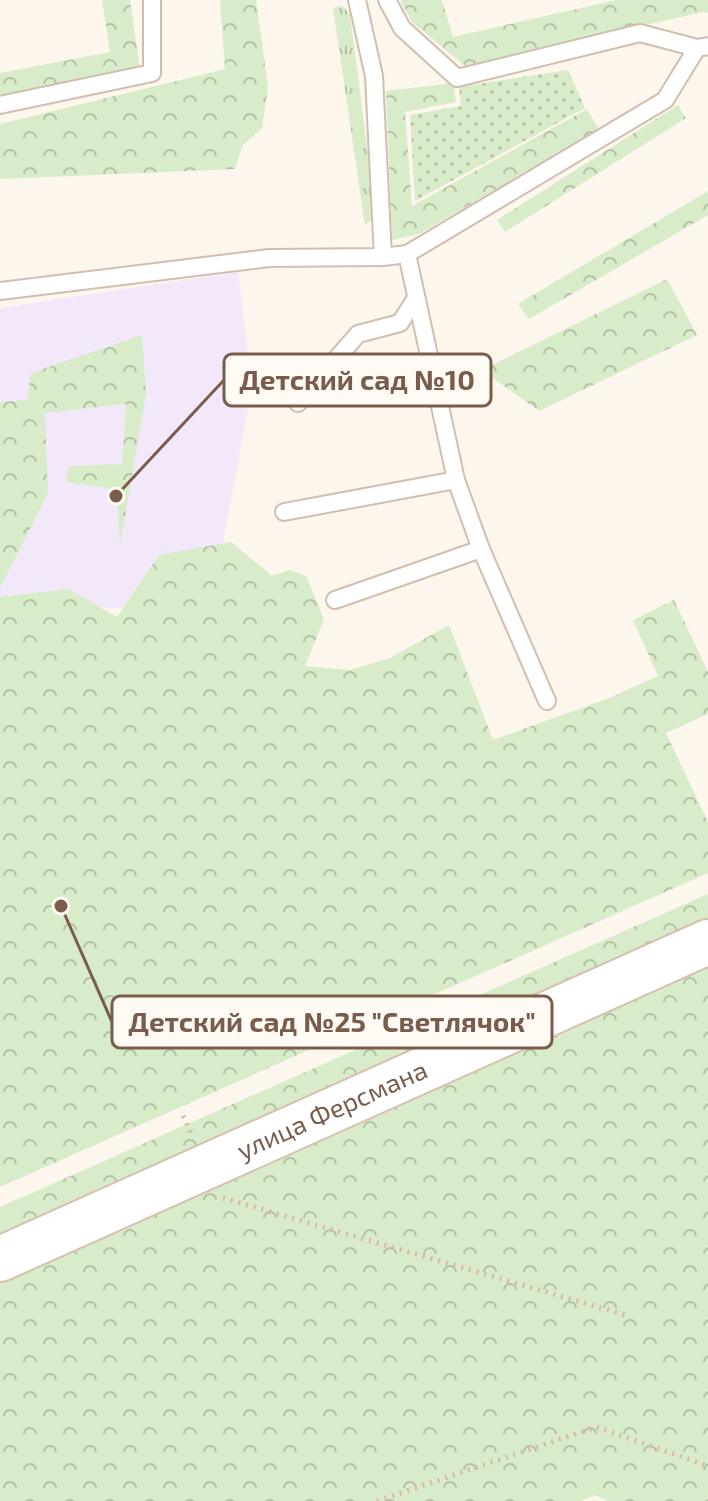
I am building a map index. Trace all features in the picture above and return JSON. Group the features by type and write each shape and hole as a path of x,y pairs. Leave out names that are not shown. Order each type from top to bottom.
{"street":[{"name":"улица Ферсмана","path":"0,1259 708,942"}],"lane":[{"path":"0,105 152,73 152,0"},
{"path":"357,0 374,76 383,257"},
{"path":"0,291 269,258 407,254 665,100 702,47 640,33 457,78 402,28 387,0"},
{"path":"407,254 456,480 481,549 547,701"},
{"path":"298,403 358,334 400,323 416,298"},
{"path":"284,512 456,480"},
{"path":"335,600 481,549"}],"path":[{"path":"183,1116 223,1198 629,1316"},
{"path":"377,1501 596,1427 708,1466"}],"shaded area":[{"path":"238,272 252,388 210,611 0,604 0,308"}],"green space":[{"path":"102,0 130,0 140,69 0,95 0,73 110,52"},
{"path":"220,0 256,0 268,87 262,128 242,146 235,169 0,179 0,124 225,69"},
{"path":"400,0 442,0 453,37 616,0 708,0 708,13 465,66 412,22"},
{"path":"343,6 350,15 376,216 365,225 333,8"},
{"path":"568,70 585,108 415,201 410,115 461,106 459,87"},
{"path":"453,83 456,102 405,112 412,206 587,109 599,129 419,234 392,240 386,91"},
{"path":"678,105 686,118 505,232 497,220"},
{"path":"708,191 708,215 529,319 518,304"},
{"path":"667,279 697,335 539,411 482,370"},
{"path":"142,335 146,394 120,546 117,489 66,482 69,466 122,464 126,404 45,413 48,493 0,588 0,402 27,400 31,373"},
{"path":"231,542 272,576 289,570 306,576 324,619 305,666 350,670 390,658 449,625 493,740 612,697 658,676 633,620 674,600 708,672 708,714 666,733 708,822 708,873 0,1187 0,597 68,589 117,617 159,555"},
{"path":"708,894 708,919 0,1233 0,1207"},
{"path":"708,963 708,1501 608,1501 595,1495 580,1501 0,1501 0,1273"}],"place":[{"name":"Детский сад №10","path":"116,496"},
{"name":"Детский сад №25 \"Светлячок\"","path":"61,906"}]}
